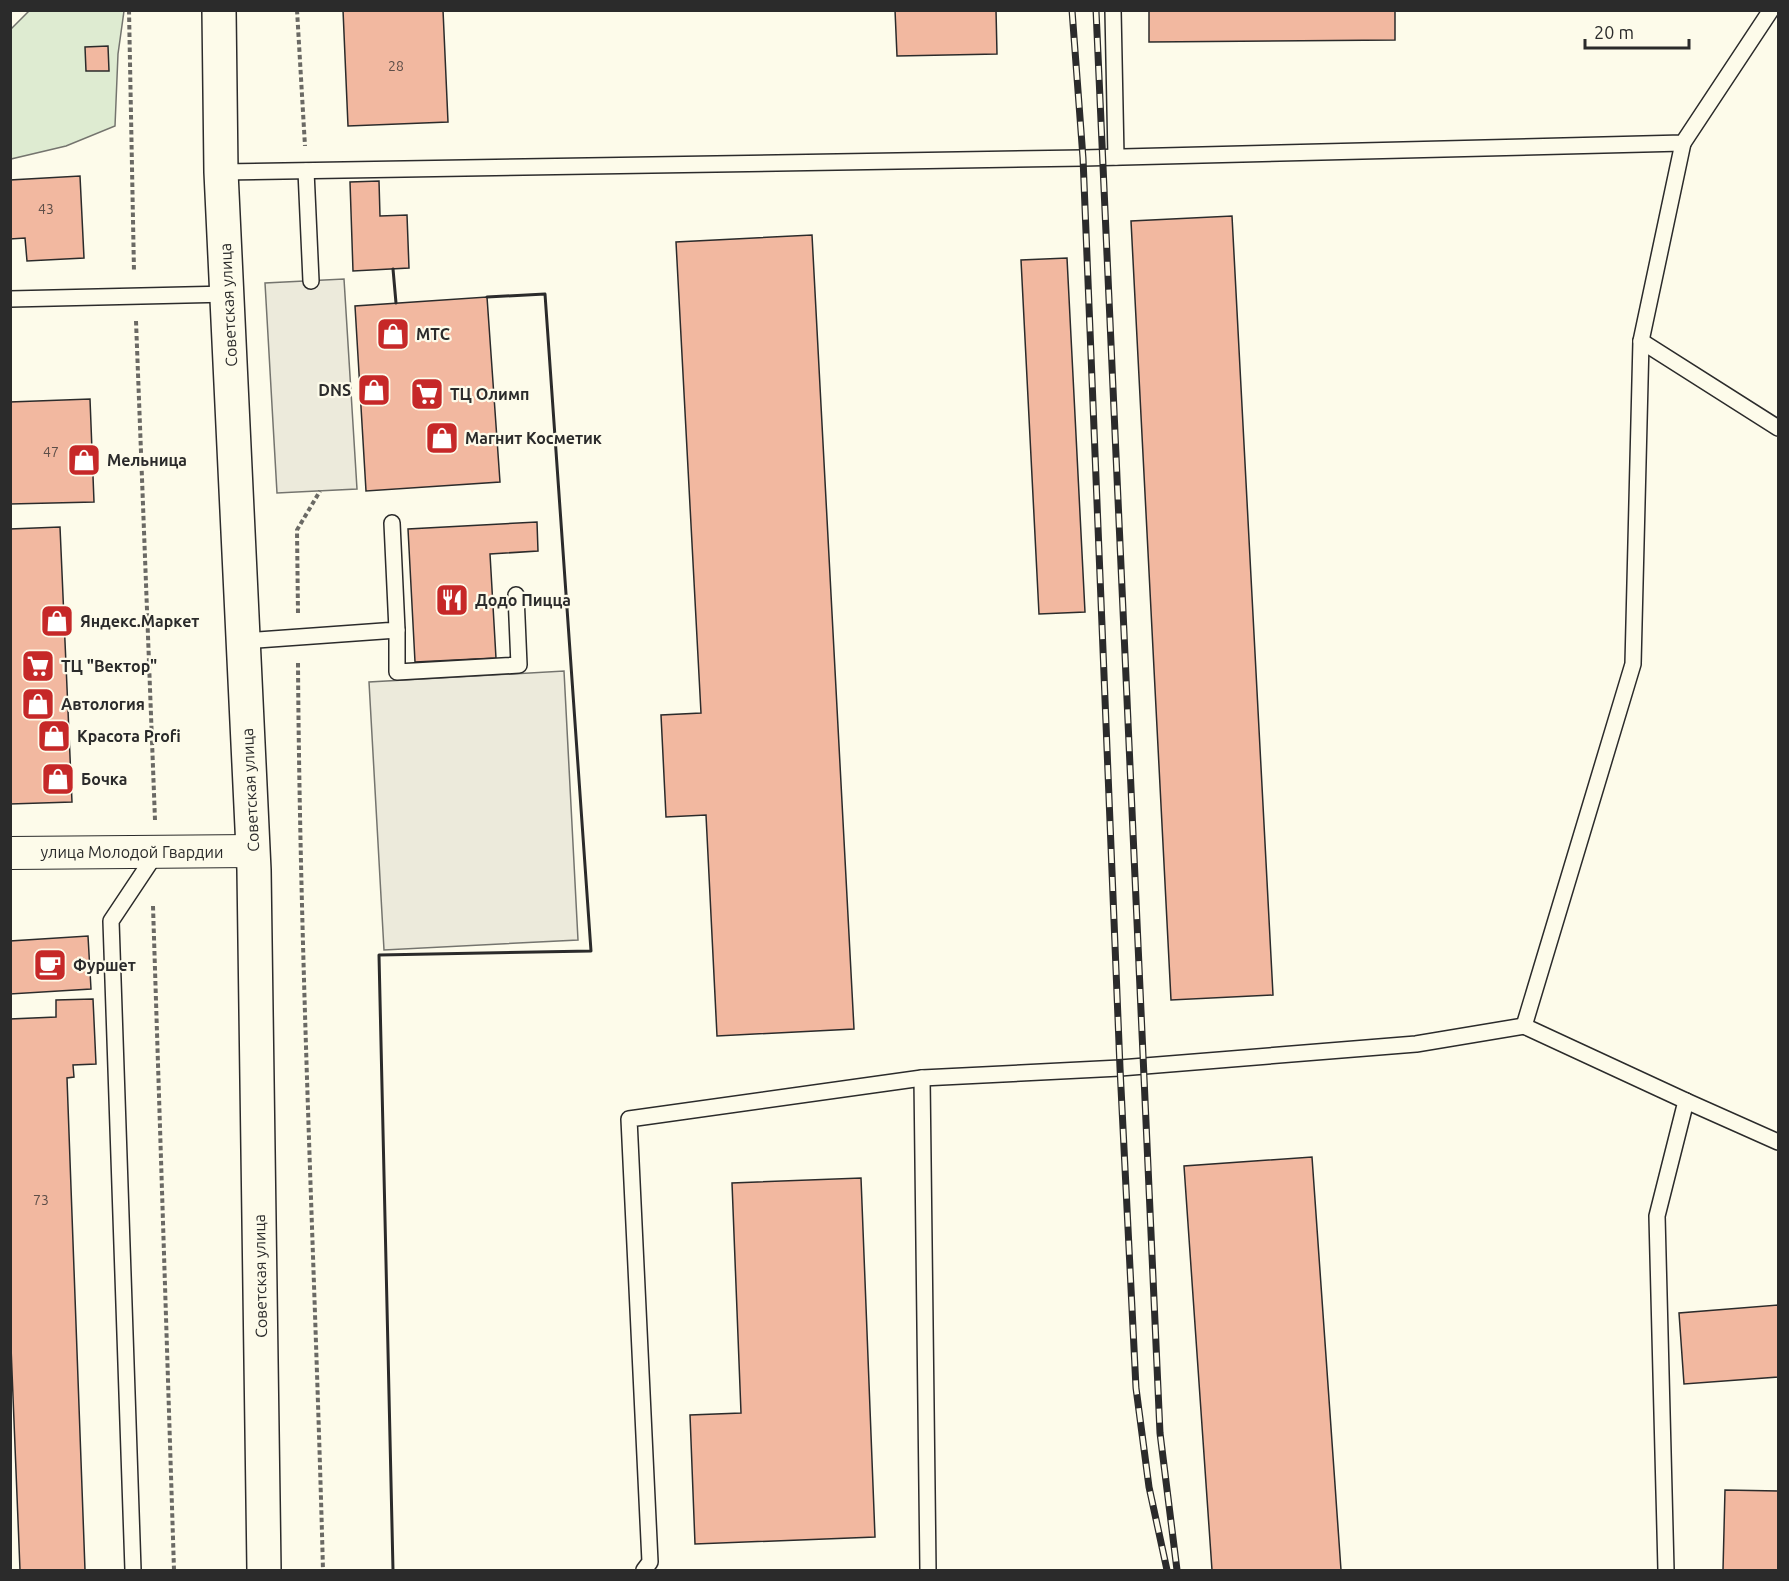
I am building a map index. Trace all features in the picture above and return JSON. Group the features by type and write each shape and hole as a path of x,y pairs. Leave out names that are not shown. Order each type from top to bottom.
{"main road":[{"name":"Советская улица","path":"219,10 221,172 229,294 253,851 264,1570"}],"street":[{"name":"улица Молодой Гвардии","path":"10,853 253,851"}],"lane":[{"path":"1113,10 1116,157"},
{"path":"1524,1026 1634,664 1641,341 1683,143 1771,10"},
{"path":"221,172 1116,157 1683,143"},
{"path":"306,171 311,280"},
{"path":"10,299 229,294"},
{"path":"1641,341 1779,428"},
{"path":"392,523 397,672 519,665 516,596"},
{"path":"243,641 397,630"},
{"path":"133,1570 111,921 157,852"},
{"path":"644,1570 650,1562 629,1119 922,1078 1120,1068 1404,1045 1524,1026 1779,1142"},
{"path":"922,1078 928,1570"},
{"path":"1666,1570 1657,1216 1686,1101"}],"path":[{"path":"129,10 135,296 157,852 152,901 174,1570"},
{"path":"297,10 306,171"},
{"path":"320,491 297,530 300,856 315,1245 323,1570"}],"green space":[{"path":"29,11 124,11 118,54 115,126 66,146 11,159 10,30"}],"shaded area":[{"path":"344,279 357,489 277,493 265,283"},
{"path":"564,671 578,940 384,950 369,682"}],"building":[{"path":"343,10 443,10 448,122 348,126"},
{"path":"895,10 996,10 997,54 897,56"},
{"path":"1149,10 1395,10 1395,40 1149,42"},
{"path":"108,46 109,71 86,71 85,47"},
{"path":"80,176 84,258 27,261 25,238 10,239 10,180"},
{"path":"379,181 380,216 407,215 409,268 353,271 350,182"},
{"path":"1232,216 1273,995 1171,1000 1131,221"},
{"path":"812,235 854,1029 717,1036 706,815 666,817 661,715 701,713 676,242"},
{"path":"1067,258 1085,612 1039,614 1021,260"},
{"name":"ТЦ Олимп","path":"487,297 500,482 366,491 355,306"},
{"path":"90,399 94,502 10,504 10,402"},
{"path":"537,522 538,551 490,554 496,658 415,662 408,529"},
{"name":"ТЦ \"Вектор\"","path":"60,527 72,802 10,804 10,529"},
{"name":"Фуршет","path":"88,936 91,989 10,994 10,941"},
{"path":"93,999 96,1064 73,1065 74,1077 67,1078 85,1570 20,1570 10,1322 10,1019 56,1017 56,1000"},
{"path":"1312,1157 1341,1570 1212,1570 1184,1166"},
{"path":"861,1178 875,1537 695,1544 690,1415 741,1413 732,1183"},
{"path":"1778,1305 1778,1377 1684,1384 1679,1313"},
{"path":"1725,1490 1778,1491 1778,1570 1723,1570"}],"railway":[{"path":"1072,10 1083,158 1120,1068 1136,1388 1149,1487 1167,1570"},
{"path":"1096,10 1160,1433 1177,1570"}],"wall":[{"path":"393,269 396,303"},
{"path":"393,1570 379,955 591,951 545,294 487,297"}],"place":[{"name":"МТС","path":"393,334"},
{"name":"DNS","path":"374,390"},
{"name":"ТЦ Олимп","path":"427,394"},
{"name":"Магнит Косметик","path":"442,438"},
{"name":"Мельница","path":"84,460"},
{"name":"Додо Пицца","path":"452,600"},
{"name":"Яндекс.Маркет","path":"57,621"},
{"name":"ТЦ \"Вектор\"","path":"38,666"},
{"name":"Автология","path":"38,704"},
{"name":"Красота Profi","path":"54,736"},
{"name":"Бочка","path":"58,779"},
{"name":"Фуршет","path":"50,965"}]}
